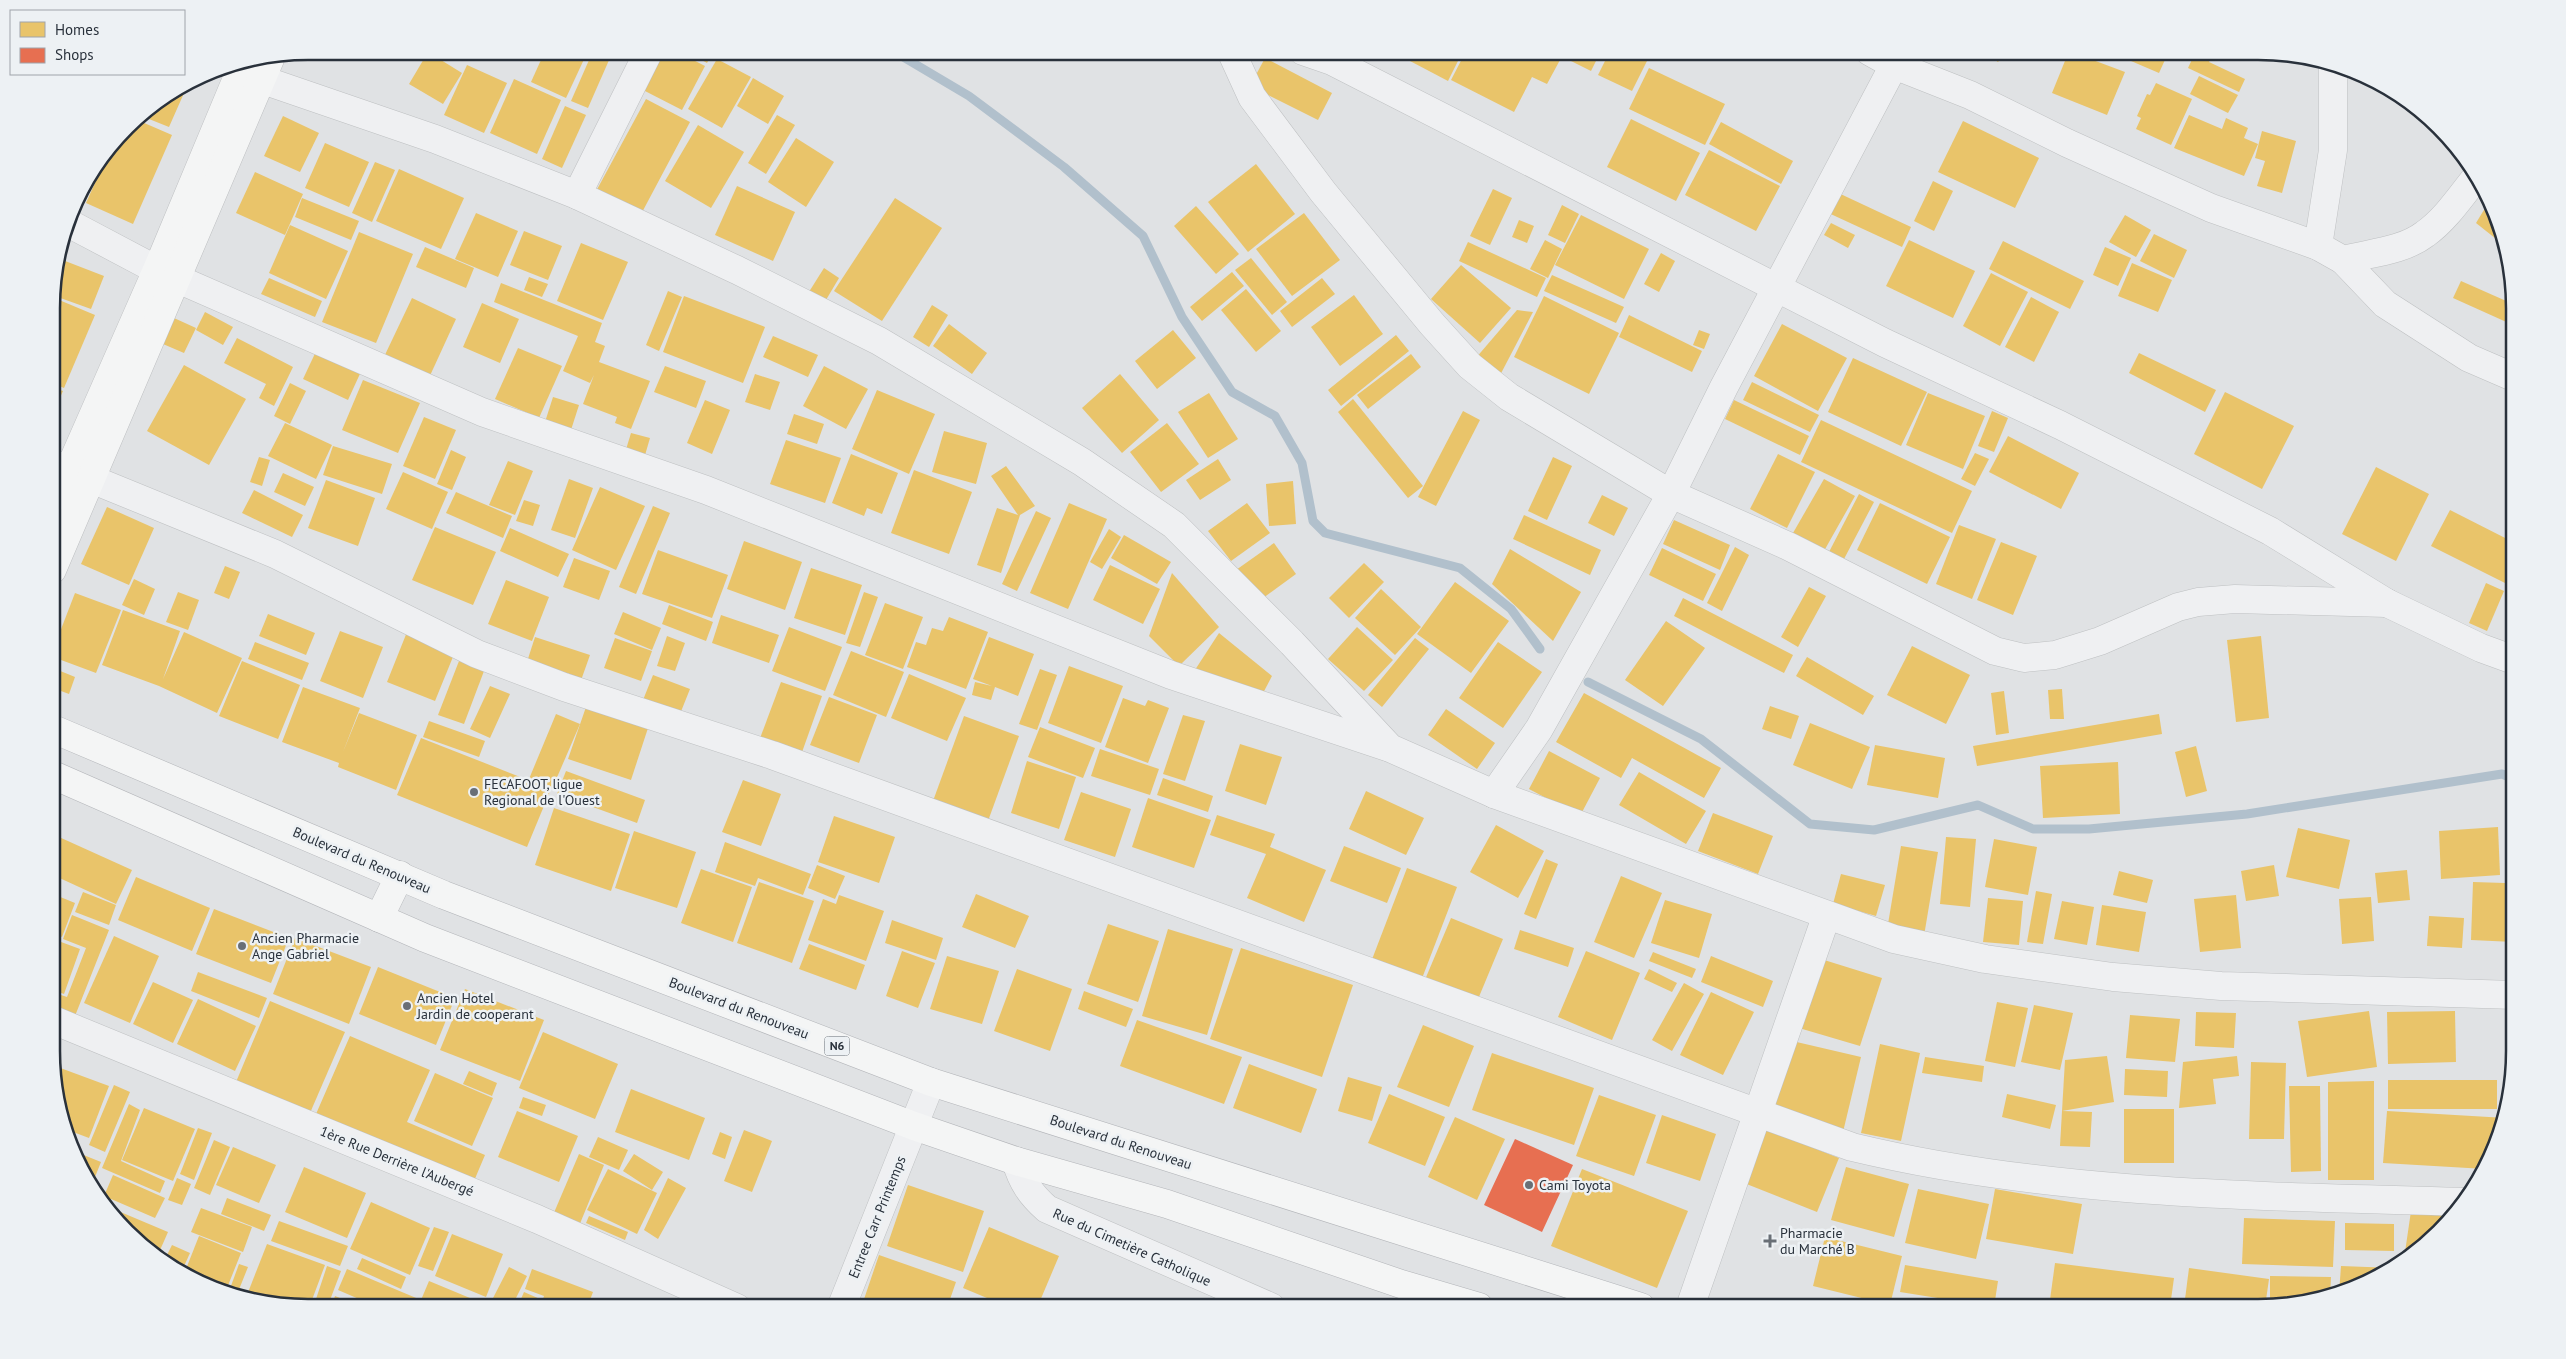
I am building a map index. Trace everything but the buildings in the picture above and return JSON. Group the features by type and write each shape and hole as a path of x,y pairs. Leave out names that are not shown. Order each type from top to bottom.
{"main road":[{"path":"60,493 167,274 250,68"},
{"path":"60,528 71,470"},
{"name":"Boulevard du Renouveau","path":"60,732 444,895 931,1082 1616,1299"},
{"path":"60,778 425,938 914,1126 1016,1161 1167,1204 1401,1284 1452,1299"},
{"path":"379,918 400,875"}],"street":[{"path":"577,195 644,60"},
{"path":"1234,60 1252,96 1323,192 1432,324 1470,366 1509,397 1671,494 1788,546 1995,651 2024,658 2055,655 2100,642 2178,607 2198,602 2236,599 2387,603"},
{"path":"1329,60 1778,288 2270,531 2387,603 2481,648 2506,657"},
{"path":"1885,60 1970,95 2067,143 2211,208 2318,246 2343,260 2385,304 2469,358 2506,374"},
{"path":"1494,794 1539,729 1671,494 1724,387 1778,288 1894,65"},
{"path":"250,68 577,195 737,270 879,342 1082,462 1166,520 1234,584 1390,748"},
{"path":"2318,246 2333,150 2333,71"},
{"path":"2343,260 2401,246 2425,235 2444,216 2472,182"},
{"path":"74,226 167,274 482,412 706,490 1171,675 1390,748 1494,794 1826,916 1894,939 1986,959 2113,977 2221,986 2506,995"},
{"path":"71,470 275,554 477,654 564,687 772,754 1852,1147 1905,1160 2022,1177 2121,1188 2307,1198 2455,1202"},
{"path":"1693,1299 1760,1112 1826,916"},
{"name":"1ère Rue Derrière l'Aubergé","path":"60,1023 537,1219 717,1299"},
{"name":"Entree Carr Printemps","path":"846,1299 931,1082"},
{"name":"Rue du Cimetière Catholique","path":"1016,1161 1020,1176 1030,1194 1047,1209 1251,1299"}],"waterway":[{"path":"908,60 969,96 1064,167 1143,236 1182,317 1232,392 1275,416 1302,463 1313,521 1325,533 1460,568 1511,609 1540,649"},
{"path":"1588,682 1701,739 1810,824 1874,830 1978,805 2033,829 2089,829 2247,814 2502,774 2506,776"}],"place":[{"name":"FECAFOOT, ligue Regional de l'Ouest","path":"474,792"},
{"name":"Ancien Pharmacie Ange Gabriel","path":"242,946"},
{"name":"Ancien Hotel Jardin de cooperant","path":"407,1006"},
{"name":"Cami Toyota","path":"1529,1185"},
{"name":"Pharmacie du Marché B","path":"1770,1241"}]}
